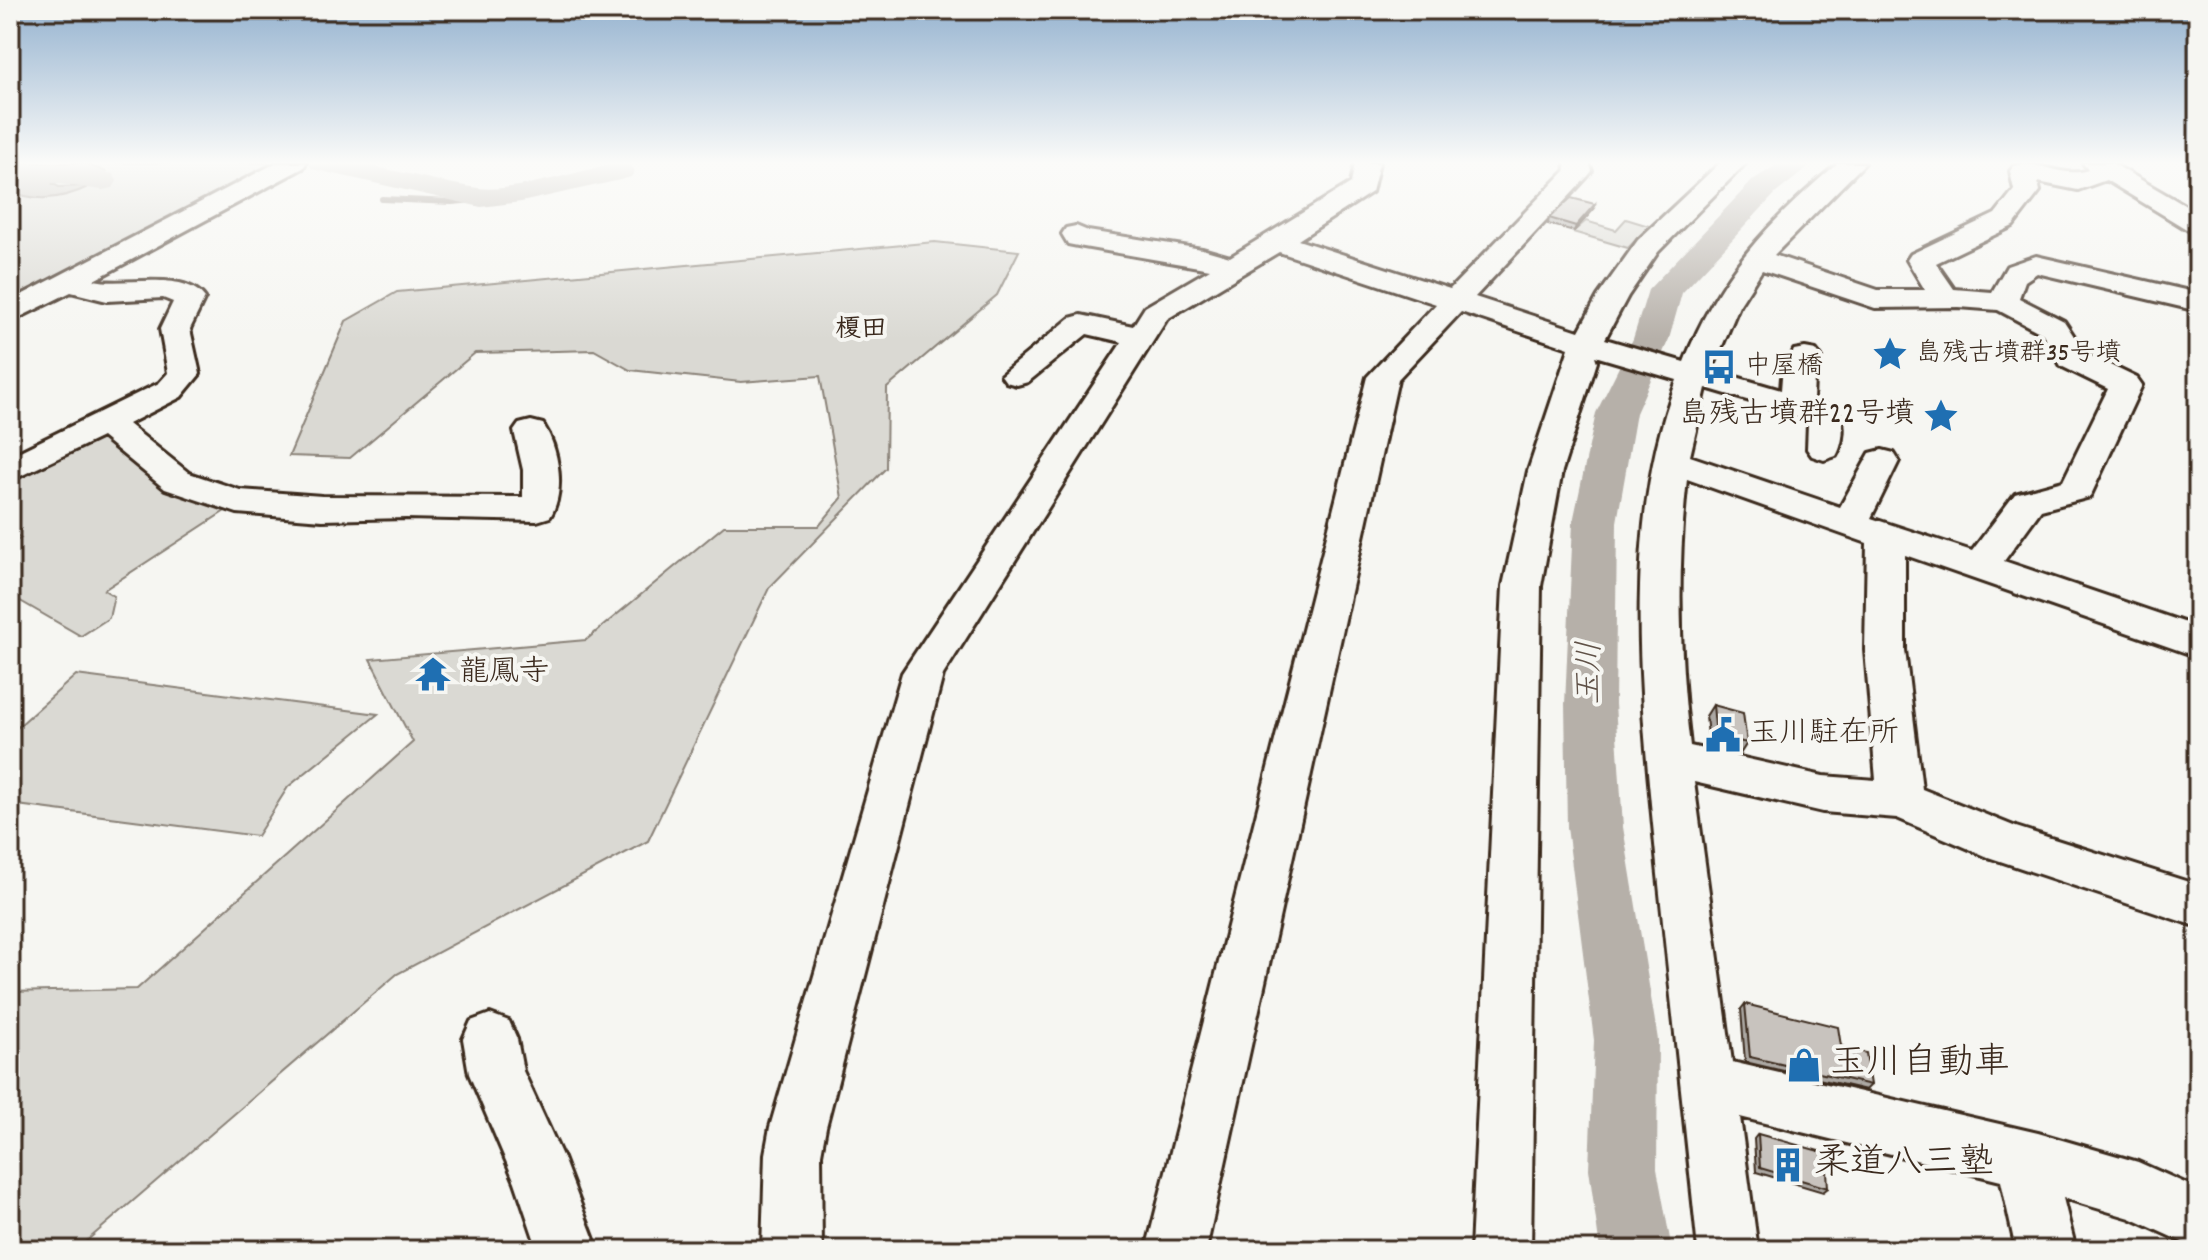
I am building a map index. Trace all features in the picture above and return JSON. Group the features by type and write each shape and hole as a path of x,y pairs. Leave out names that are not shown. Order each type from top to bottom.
{"street":[{"path":"10,313 183,222"},
{"path":"792,1250 793,1154 798,1127 923,673 1156,313 1308,222"},
{"path":"1176,1250 1383,377 1530,222"},
{"path":"1501,1250 1522,586 1545,471 1581,362 1579,358 1593,346 1613,296 1648,246 1673,222"},
{"path":"1728,1250 1669,759 1659,589 1665,511 1687,375 1754,258 1786,222"},
{"path":"1946,298 1925,271 1921,260 2000,222"},
{"path":"1076,234 1078,238 1202,257 1232,267"},
{"path":"1276,242 1593,346 1796,404 1825,419 1824,449"},
{"path":"1754,258 1875,299 1946,298 2004,302 2054,325 2063,336 2072,359 2126,385 2077,489 2028,502 1980,567"},
{"path":"2004,302 2007,283 2024,266 2036,264 2198,302"},
{"path":"10,470 170,390 184,374 175,329 190,298 166,289 107,292 68,283"},
{"path":"1017,375 1081,324 1139,336"},
{"path":"1796,404 1798,377 1805,357"},
{"path":"104,422 184,485 237,501 322,508 490,506 537,509 540,502 540,472 531,431"},
{"path":"1672,462 2198,642"},
{"path":"1886,470 1868,530 1901,800"},
{"path":"1669,759 1823,794 1901,800 2005,843 2198,906"},
{"path":"490,1039 496,1074 543,1178 568,1250"},
{"path":"1708,1083 2024,1159 2138,1191 2198,1220"},
{"path":"2024,1159 2046,1250"}],"shaded area":[{"path":"10,222 173,222 26,300 10,296"},
{"path":"1585,222 1616,230 1623,222 1649,226 1628,248 1573,232"},
{"path":"935,242 1019,251 997,295 887,388 886,468 769,588 648,841 397,974 76,1250 10,1250 10,992 137,989 413,742 370,659 586,640 724,526 819,526 842,498 820,376 741,382 630,370 594,350 475,353 350,458 289,456 346,321 397,292"},
{"path":"100,430 231,507 104,590 114,596 109,618 81,636 10,595 10,545 21,538 10,531 10,475"},
{"path":"76,675 378,714 288,787 257,836 10,804 10,734"}],"building":[{"path":"1713,705 1743,713 1747,743 1716,736"},
{"name":"玉川自動車","path":"1745,1004 1838,1027 1841,1046 1866,1053 1871,1085 1750,1057"},
{"name":"柔道八三塾","path":"1758,1134 1826,1153 1828,1188 1760,1168"}],"waterway":[{"name":"玉川","path":"1636,1250 1623,1169 1626,1040 1595,827 1590,704 1595,522 1616,413 1651,339 1665,290 1731,222"}],"place":[{"name":"島残古墳群35号墳","path":"1890,354"},
{"name":"中屋橋","path":"1719,367"},
{"name":"島残古墳群22号墳","path":"1941,416"},
{"name":"龍鳳寺","path":"433,674"},
{"name":"玉川駐在所","path":"1723,735"},
{"name":"玉川自動車","path":"1804,1065"},
{"name":"柔道八三塾","path":"1788,1165"}],"district":[{"name":"榎田","path":"861,330"}]}
